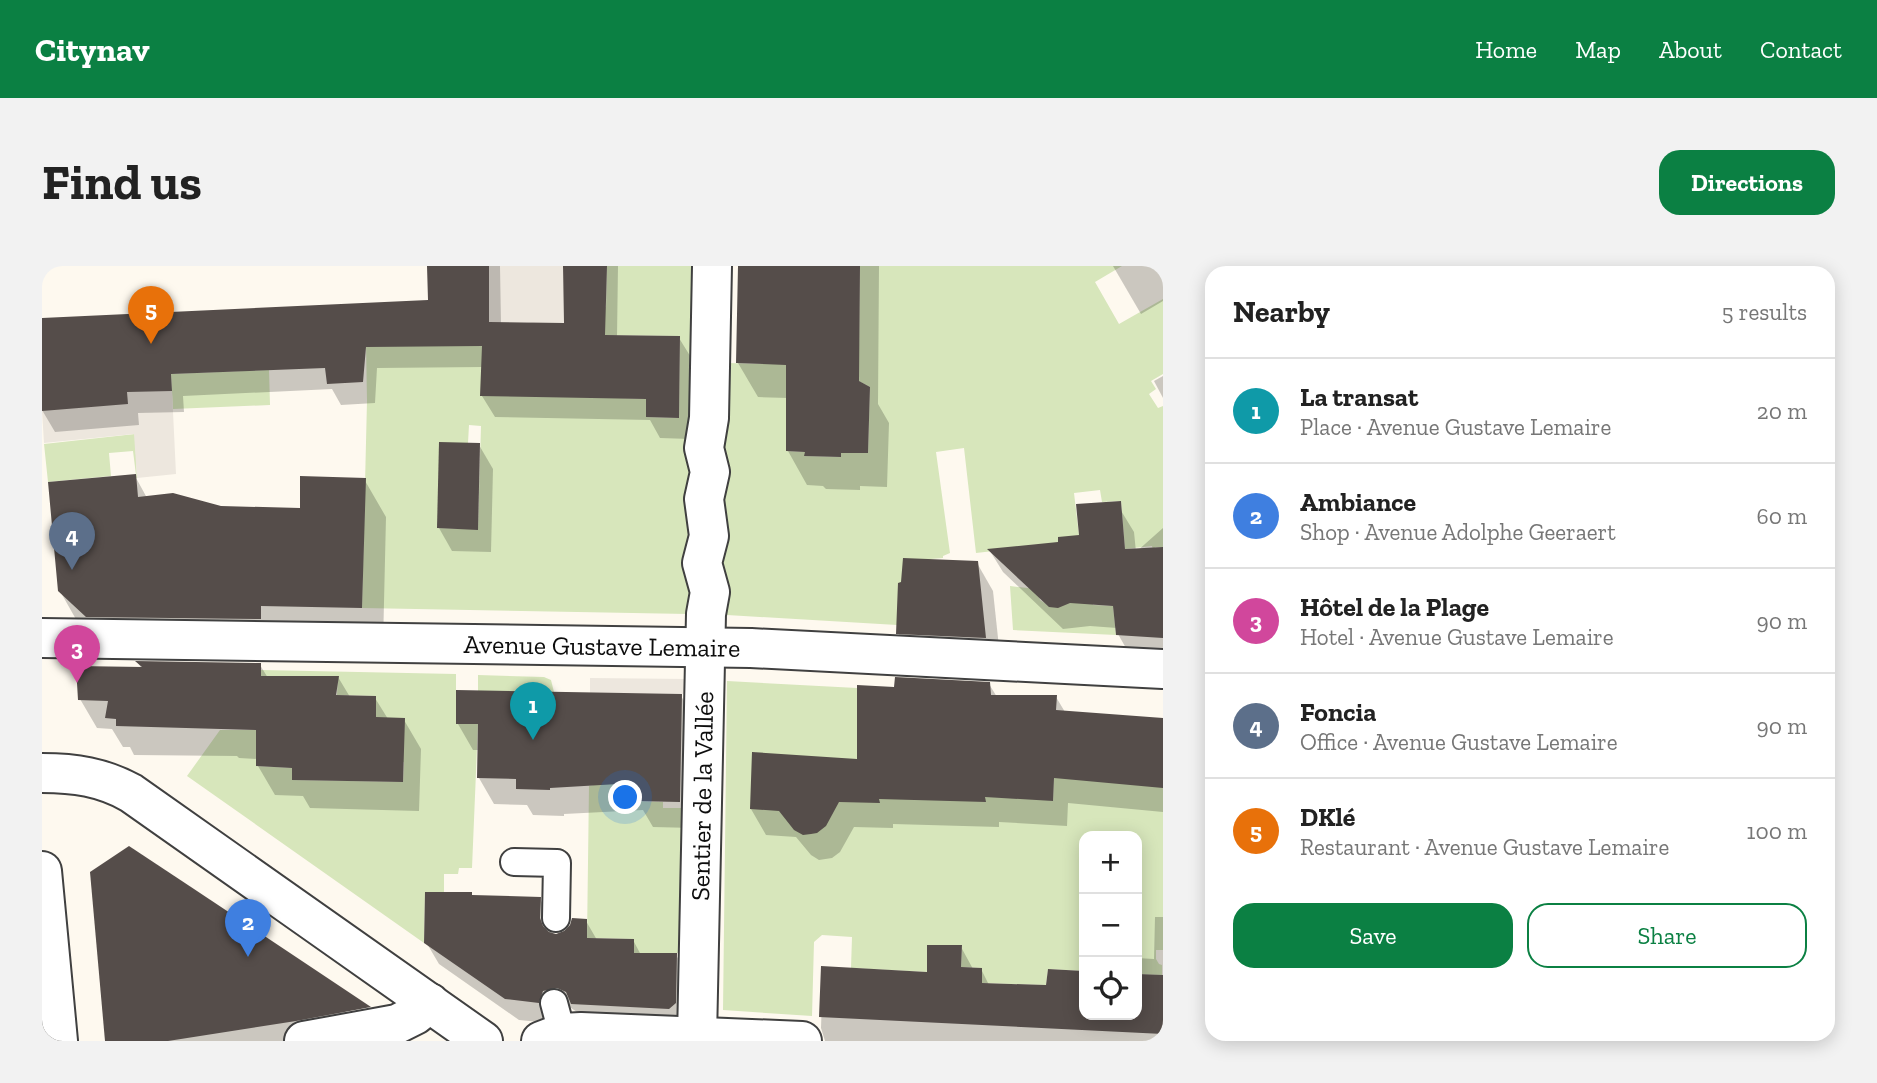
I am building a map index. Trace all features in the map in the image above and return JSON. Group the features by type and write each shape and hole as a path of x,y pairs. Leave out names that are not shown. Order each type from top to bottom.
{"street":[{"name":"Sentier de la Vallée","path":"697,1038 706,614 710,592 702,563 709,536 704,499 710,472 704,448 709,418 712,266"},
{"name":"Avenue Gustave Lemaire","path":"42,639 706,647 1163,669"},
{"path":"42,773 84,775 131,793 483,1041"},
{"path":"42,871 58,1041"},
{"path":"304,1041 397,1024 415,1016 429,1003"},
{"path":"553,1026 581,1031 697,1038 802,1041"}],"lane":[{"path":"514,862 557,863 556,918"}],"green space":[{"path":"607,266 693,266 704,524 688,614 362,608 366,344 457,322 593,397 646,399 646,417 679,418 680,336 594,335 602,308 606,307","holes":["469,425 481,426 478,529 437,528 468,443"]},
{"path":"860,266 1122,266 1095,282 1119,324 1163,299 1163,374 1151,381 1156,389 1149,394 1158,408 1163,406 1163,547 1155,547 1153,551 1152,546 1125,549 1121,501 1102,502 1100,490 1074,493 1079,535 1058,544 1029,545 976,553 964,448 936,452 950,553 943,558 931,559 901,582 897,625 727,615 720,612 713,430 729,418 729,363 761,364 761,348 859,349","holes":["787,368 835,369 870,387 868,453 841,453 841,457 805,456 805,452 786,451"]},
{"path":"269,370 270,405 173,409 171,374"},
{"path":"135,434 137,478 113,481 136,475 133,451 109,453 111,476 48,482 44,444"},
{"path":"1010,586 1037,589 1040,600 1051,607 1091,592 1093,605 1113,606 1116,635 1013,630"},
{"path":"261,670 456,674 456,724 478,724 472,868 459,868 458,874 444,874 444,892 425,892 424,943 187,776 220,730 256,730 256,766 292,768 292,780 403,782 404,762 392,762 376,717 376,696 337,695 338,676 321,676 323,692 261,693"},
{"path":"478,675 544,677 551,680 554,692 478,691"},
{"path":"727,681 857,688 857,720 879,721 985,801 985,787 1053,801 1054,770 1163,777 1163,950 1156,950 1156,959 1162,965 1162,975 1142,974 1142,831 1079,831 1079,971 1048,969 1046,985 982,983 981,968 961,967 962,946 928,945 927,972 851,968 852,937 822,935 814,942 812,1016 723,1010"},
{"path":"608,782 636,785 636,801 663,802 663,808 686,808 684,953 634,953 633,939 587,938 589,786"}],"shaded area":[{"path":"489,266 563,266 564,292 594,335 528,322 483,322 489,298"},
{"path":"90,378 134,391 172,391 176,474 137,478 134,434 44,443 42,411"},
{"path":"590,678 688,679 688,694 590,693"}],"building":[{"path":"427,266 489,266 489,322 564,323 563,266 607,266 605,335 680,336 679,418 646,417 646,399 480,396 482,346 366,347 363,382 327,384 325,368 171,374 172,391 127,392 128,404 42,411 42,318 428,300"},
{"path":"738,266 860,266 859,381 870,387 868,453 841,453 841,457 804,456 805,452 786,451 786,365 736,363"},
{"path":"439,442 480,443 478,530 437,528"},
{"path":"136,474 138,497 173,493 221,506 300,508 300,476 366,478 362,608 261,606 261,619 86,617 58,591 48,482"},
{"path":"1121,501 1125,549 1163,547 1163,638 1116,635 1113,606 1070,603 1058,608 1049,607 987,549 1058,542 1058,537 1079,535 1076,504"},
{"path":"903,558 978,561 986,638 896,634 898,583 901,582"},
{"path":"135,661 261,663 261,676 339,676 336,695 376,696 376,717 405,718 403,782 292,780 292,768 256,766 256,730 116,726 116,719 105,718 108,701 78,700 76,666 142,667"},
{"path":"895,677 990,682 991,695 1057,695 1056,710 1163,718 1163,788 1054,778 1053,801 985,797 986,802 879,799 880,803 839,802 826,826 817,833 803,835 794,830 779,811 750,809 752,752 857,759 857,685 894,687"},
{"path":"456,690 682,694 680,802 636,801 635,783 550,790 516,789 516,779 477,778 478,724 456,724"},
{"path":"129,846 371,1007 168,1041 105,1041 90,872"},
{"path":"425,892 541,897 540,918 549,932 556,934 564,931 572,918 587,919 587,938 634,939 634,953 677,953 676,1003 669,1009 571,1004 566,992 557,988 543,991 539,1003 505,999 424,943"},
{"path":"927,945 962,945 961,967 982,968 982,983 1046,985 1048,969 1079,971 1079,1020 1142,1020 1142,974 1163,975 1163,1034 819,1017 821,966 927,972"}],"place":[{"name":"DKlé","path":"151,344"},
{"name":"Foncia","path":"72,570"},
{"name":"Hôtel de la Plage","path":"77,683"},
{"name":"La transat","path":"533,740"},
{"name":"Ambiance","path":"248,957"}]}
